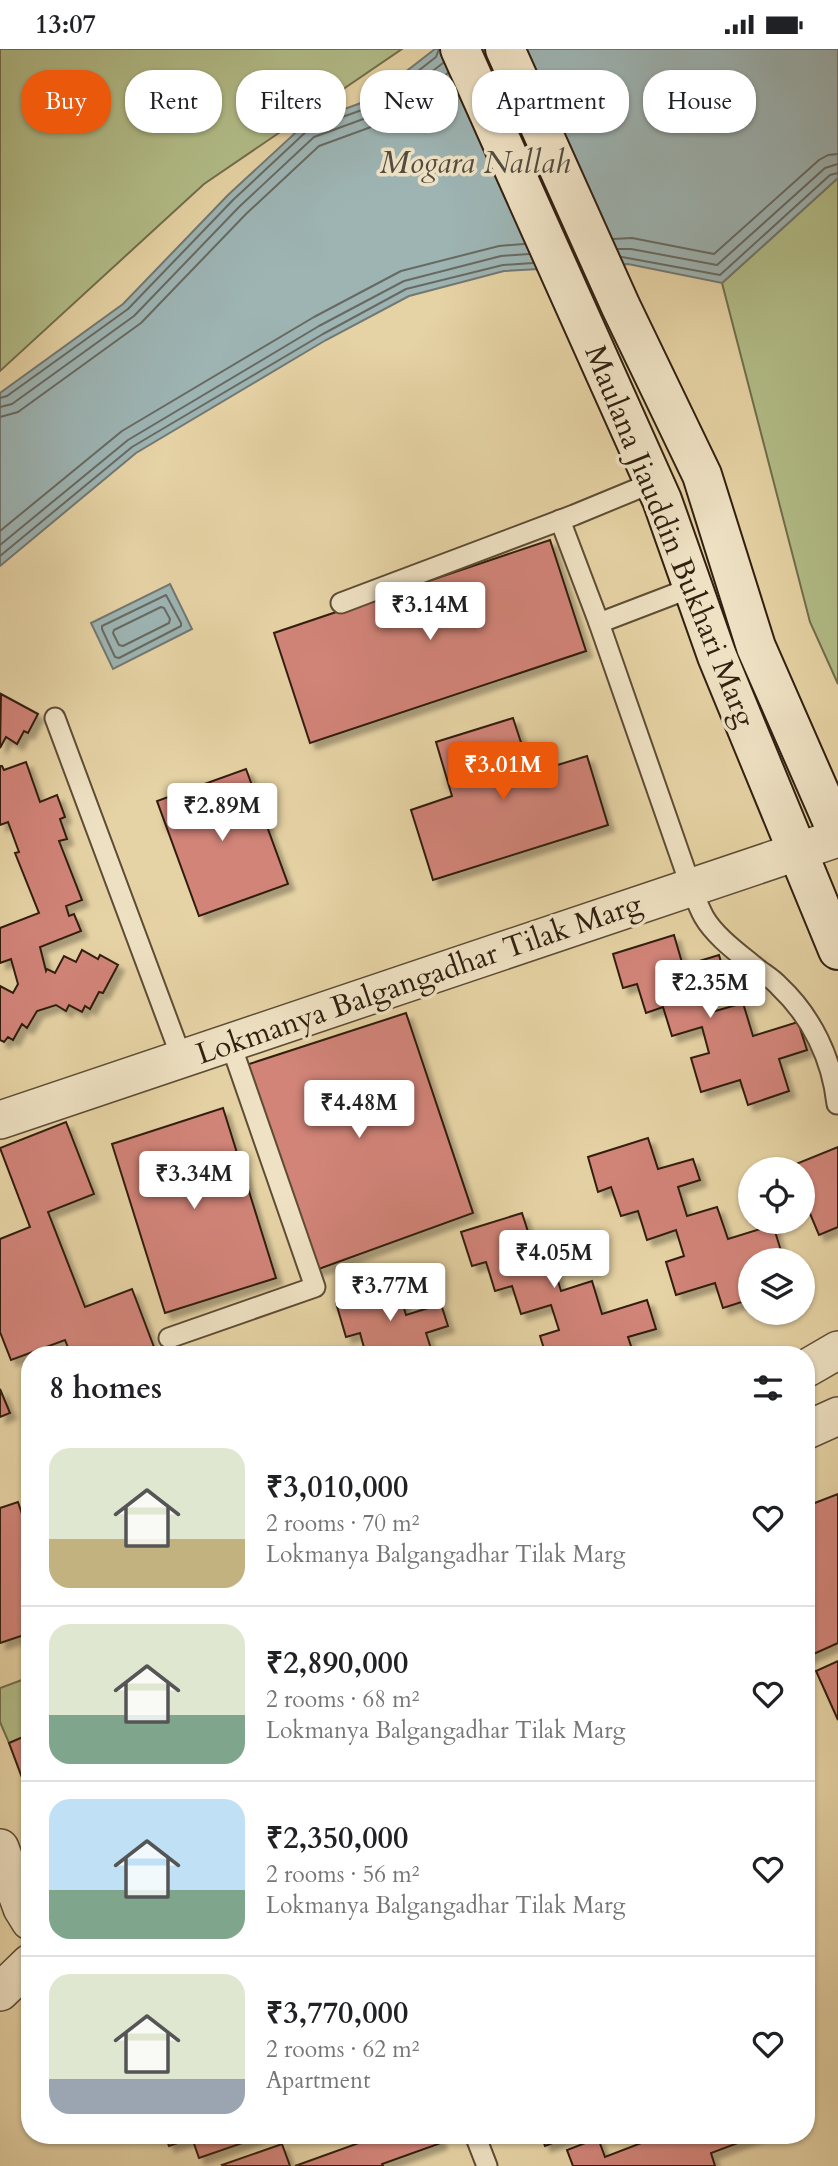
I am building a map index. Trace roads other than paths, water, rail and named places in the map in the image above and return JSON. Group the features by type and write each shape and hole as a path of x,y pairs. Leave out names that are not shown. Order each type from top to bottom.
{"street":[{"name":"Maulana Jiauddin Bukhari Marg","path":"460,49 654,482 717,656 838,950"},
{"path":"505,49 621,307 702,475 756,647 838,836"},
{"name":"Lokmanya Balgangadhar Tilak Marg","path":"0,1120 838,836"},
{"path":"815,1363 838,1350"},
{"path":"815,1426 838,1416"},
{"path":"0,1848 20,1915"},
{"path":"0,1992 21,1972"}],"lane":[{"path":"341,603 654,482"},
{"path":"560,520 599,623 691,887 705,918 717,934 778,985 804,1014 820,1040 835,1082 836,1104"},
{"path":"599,623 693,587"},
{"path":"55,718 182,1059"},
{"path":"169,1338 315,1287 230,1042"},
{"path":"478,2144 487,2166"}],"water":[{"name":"Mogara Nallah","path":"435,49 838,49 838,178 722,283 628,264 504,271 409,296 326,340 136,453 0,566 0,393 123,304 228,195 295,133 346,133 346,108 360,103 360,133 458,133 458,70 408,70"},
{"path":"170,584 192,629 113,669 91,623"}]}
